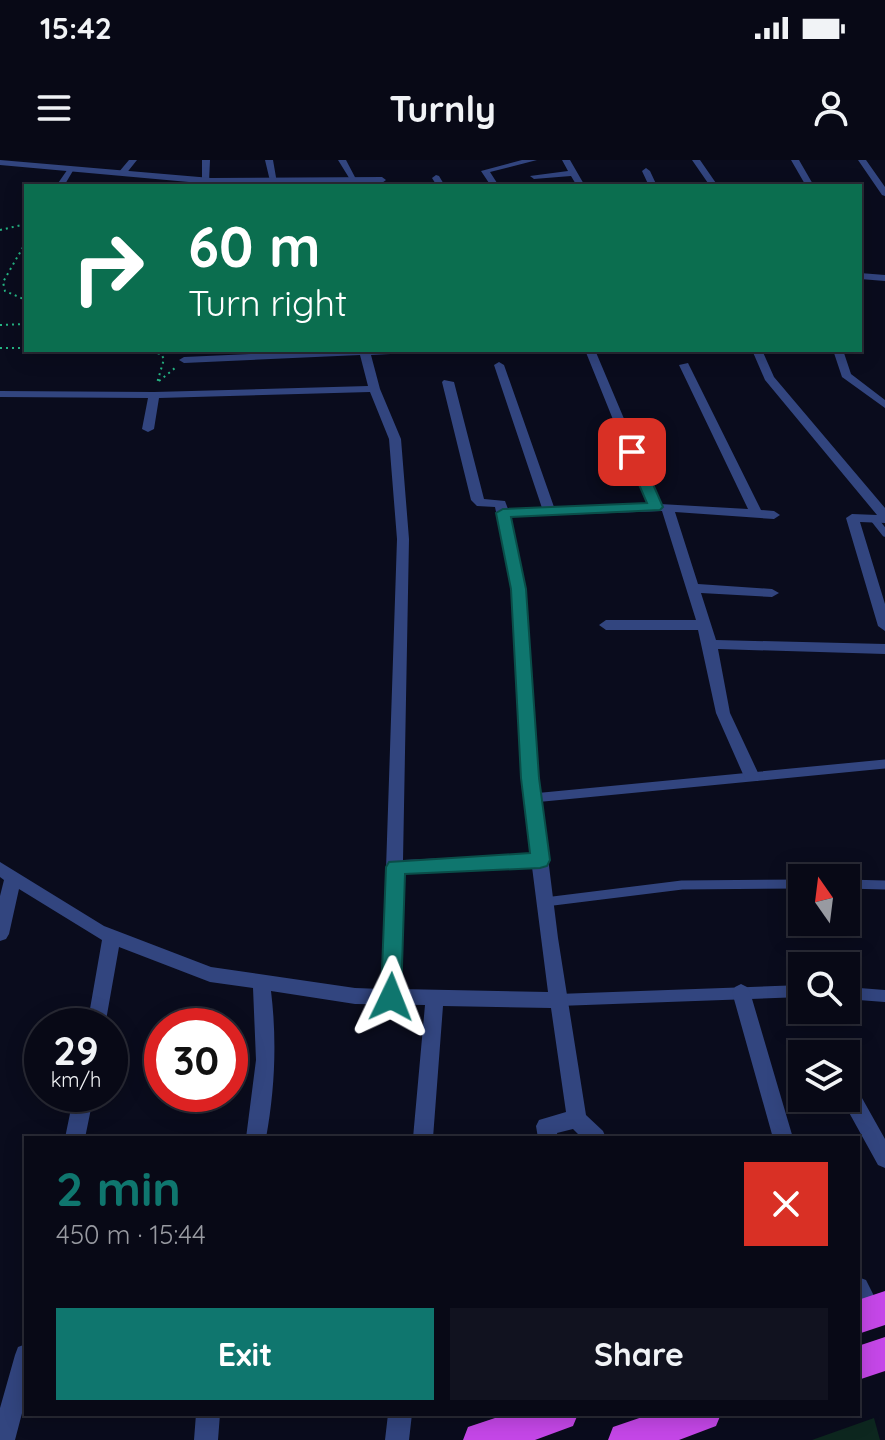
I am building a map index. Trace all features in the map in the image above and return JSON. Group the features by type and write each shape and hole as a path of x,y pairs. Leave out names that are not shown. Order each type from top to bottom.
{"highway":[{"path":"860,1362 885,1354"},
{"path":"481,1440 555,1416"},
{"path":"626,1440 698,1416"}],"street":[{"path":"122,173 133,160"},
{"path":"206,160 206,180"},
{"path":"269,160 274,181"},
{"path":"342,160 354,179"},
{"path":"494,184 485,171 496,164 533,160"},
{"path":"566,160 580,184"},
{"path":"696,160 713,184"},
{"path":"795,160 809,184"},
{"path":"862,160 885,193"},
{"path":"0,162 68,165 206,180 354,179 384,183"},
{"path":"61,184 68,165"},
{"path":"646,171 652,184"},
{"path":"534,176 574,173"},
{"path":"862,276 885,278"},
{"path":"184,360 365,352 374,389 395,439 403,539 391,997"},
{"path":"591,352 661,507 693,588 710,644 723,713 752,777"},
{"path":"757,352 769,378 881,518"},
{"path":"839,352 846,375 885,405"},
{"path":"499,365 549,510"},
{"path":"684,365 756,513"},
{"path":"448,382 477,500 501,504 519,589 533,798 558,1000 577,1119 594,1136"},
{"path":"0,394 154,395 374,389"},
{"path":"148,429 154,395"},
{"path":"503,513 661,507 774,515"},
{"path":"881,518 852,518 885,626"},
{"path":"693,588 772,593"},
{"path":"606,625 704,625"},
{"path":"710,644 885,649"},
{"path":"396,867 540,860"},
{"path":"0,934 7,873 112,936 210,974 355,996 558,1000"},
{"path":"99,1008 112,936"},
{"path":"256,1136 264,1103 266,1017 261,982"},
{"path":"741,992 782,1136"},
{"path":"423,1136 435,997"},
{"path":"75,1136 80,1112"},
{"path":"859,1112 885,1158"},
{"path":"548,1136 546,1126 577,1119"},
{"path":"3,1440 24,1362"},
{"path":"206,1440 208,1416"},
{"path":"397,1440 400,1416"}],"lane":[{"path":"881,518 885,533"},
{"path":"533,798 885,764"},
{"path":"545,902 682,885 788,884"},
{"path":"860,884 885,885"},
{"path":"558,1000 788,991"},
{"path":"860,994 885,996"}],"path":[{"path":"0,230 24,224"},
{"path":"24,245 3,282 5,291 24,299"},
{"path":"0,325 24,324"},
{"path":"0,348 24,348"},
{"path":"150,352 161,354 164,359 154,395"}],"green space":[{"path":"874,1418 880,1440 812,1440"}],"route":[{"path":"391,997 396,867 540,860 530,778 519,589 503,513 655,507 632,452"}]}
